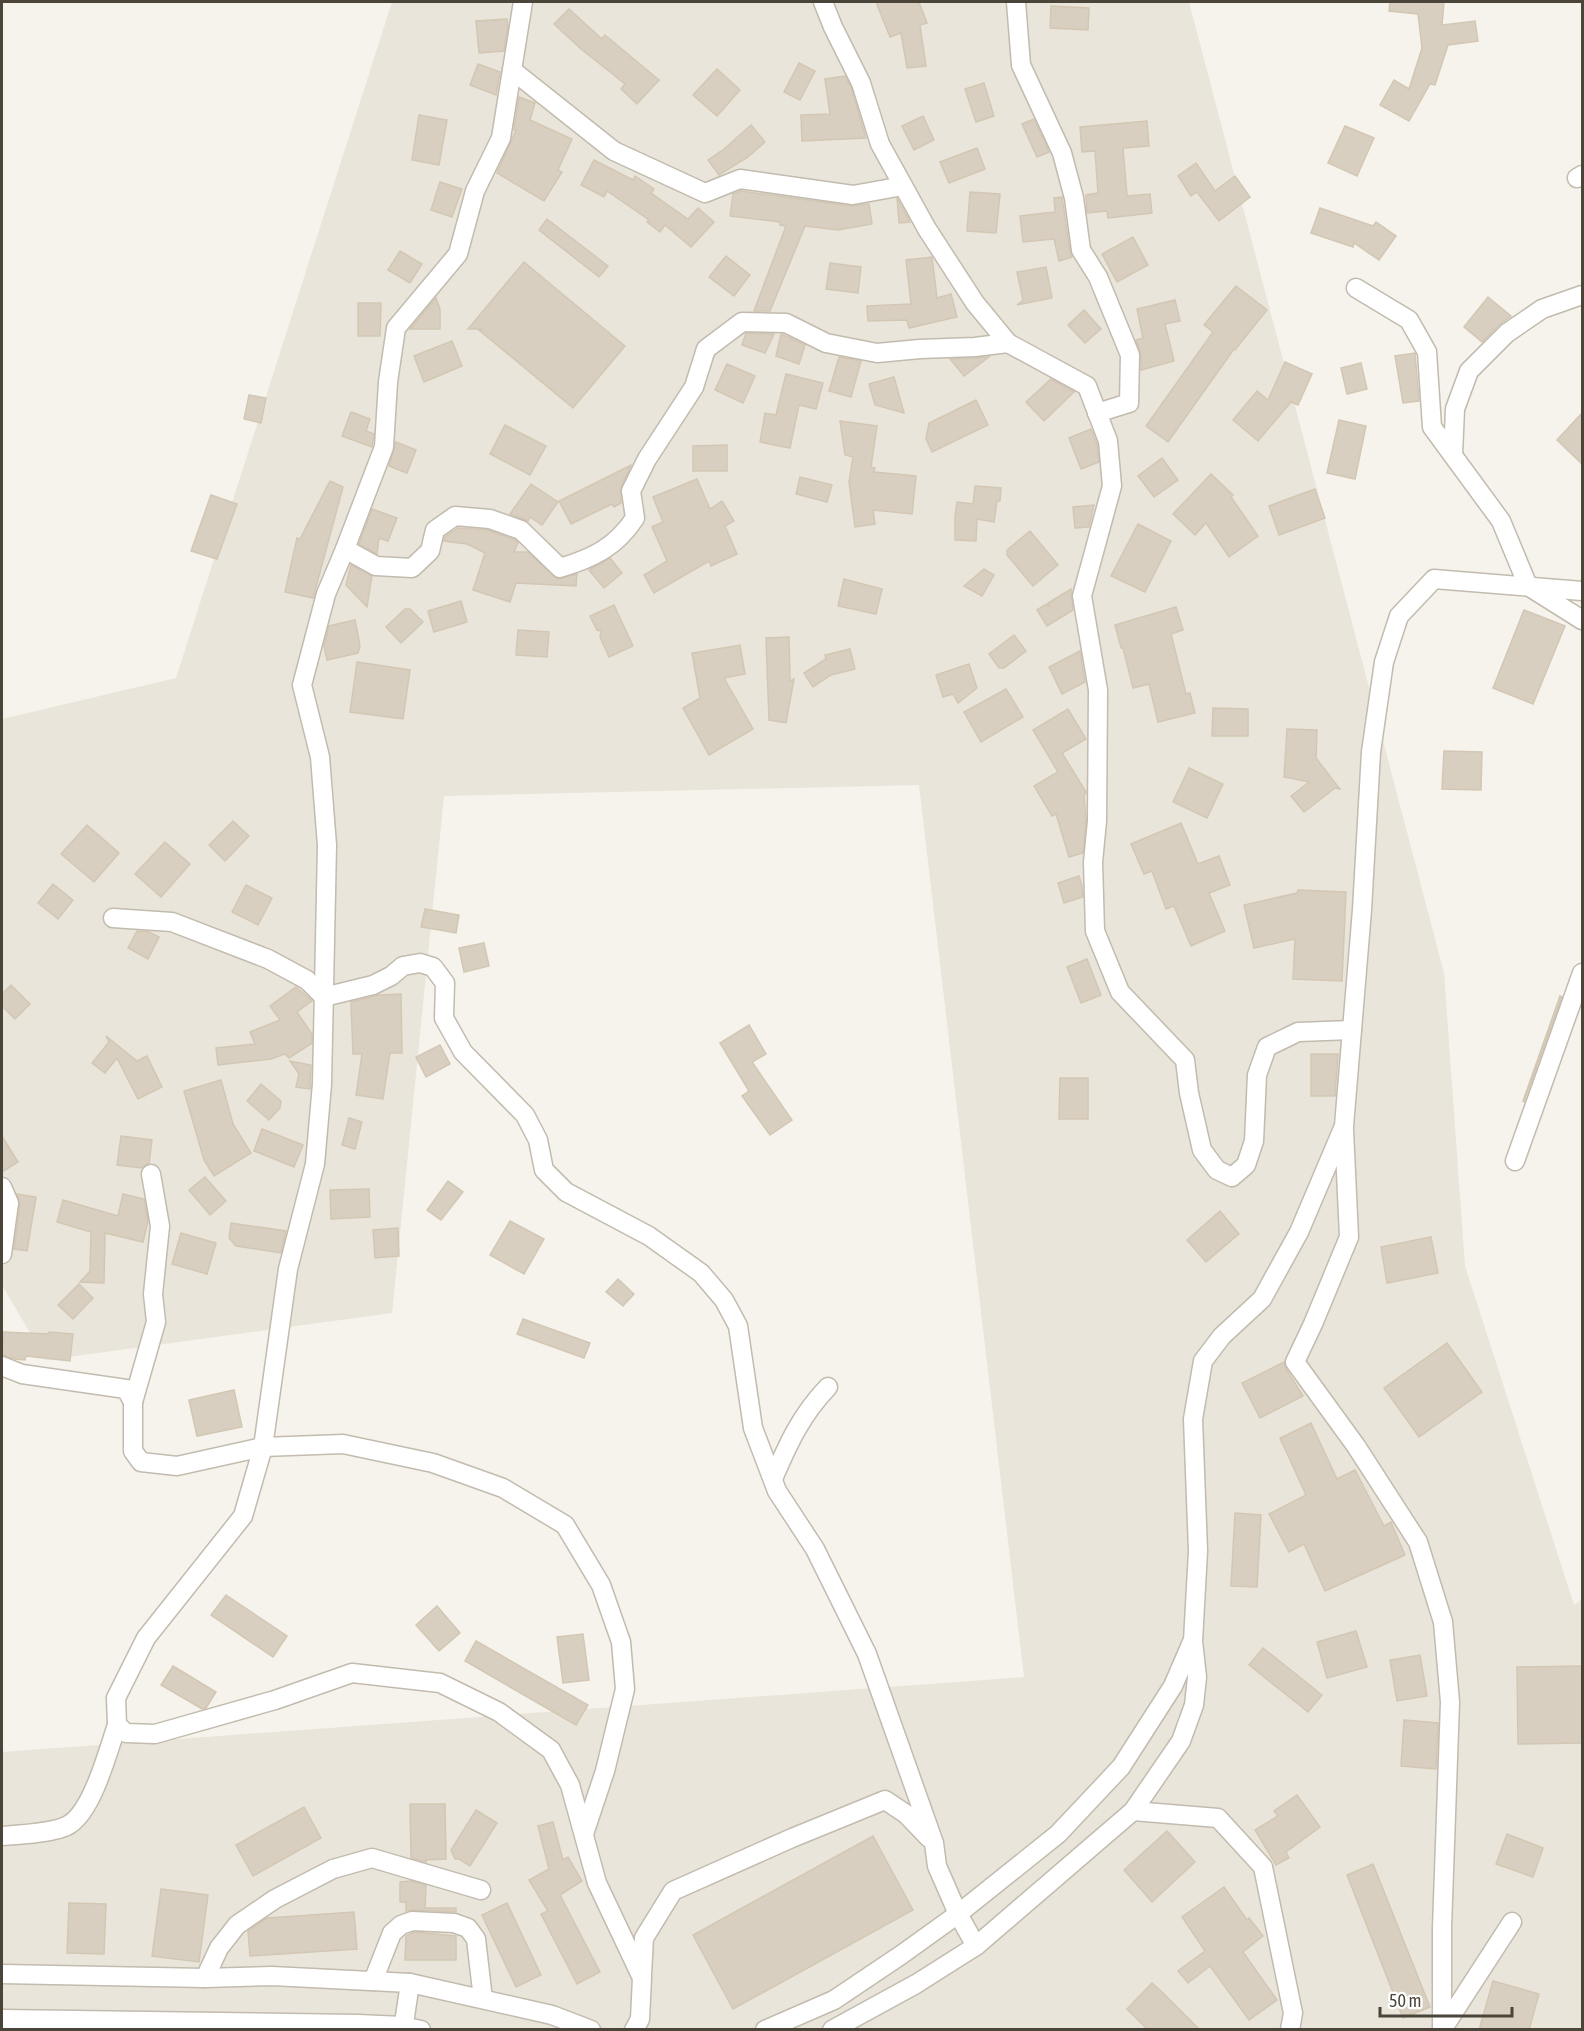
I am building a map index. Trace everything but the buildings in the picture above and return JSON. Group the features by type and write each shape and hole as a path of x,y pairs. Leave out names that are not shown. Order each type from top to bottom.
{"street":[{"path":"2,1836 24,1835 68,1826 82,1813 101,1772 117,1725 116,1698 146,1638 243,1516 263,1447 288,1269 315,1164 322,1084 327,845 320,757 302,685 326,594 384,447 387,382 396,328 458,254 475,191 501,138 523,2"},
{"path":"823,2 861,83 880,144 927,229 975,303 1008,343 1087,386 1108,441 1112,486 1082,596 1098,690 1097,821 1093,862 1095,931 1120,992 1185,1060 1189,1093 1202,1150 1217,1170 1232,1177 1246,1165 1254,1142 1257,1075 1267,1047 1298,1032 1352,1030"},
{"path":"1016,2 1021,65 1062,153 1074,198 1081,250 1098,277 1130,355 1129,403 1097,412"},
{"path":"512,70 614,151 705,194 740,179 853,195 903,186"},
{"path":"1356,288 1409,320 1427,352 1432,427 1501,521 1528,586 1582,620"},
{"path":"1453,455 1455,409 1468,371 1507,333 1542,309 1582,295"},
{"path":"345,549 376,566 412,568 430,551 435,530 455,516 490,519 521,530 560,568 592,558 625,534 635,518 631,491 647,459 694,387 706,349 742,322 786,323 826,343 877,353 1008,343"},
{"path":"1442,2030 1442,1928 1450,1702 1443,1622 1418,1542 1356,1446 1295,1362 1349,1237 1344,1126 1362,910 1371,752 1384,662 1399,616 1434,579 1582,591"},
{"path":"113,918 172,922 268,959 307,980 324,997"},
{"path":"324,997 373,985 404,966 420,963 433,967 445,983 444,1018 455,1041 525,1115 538,1140 544,1170 566,1192 649,1236 701,1273 724,1300 738,1326 753,1428 777,1491 815,1549 867,1654 934,1843 937,1866 958,1914 976,1946"},
{"path":"1515,1161 1582,973"},
{"path":"832,2030 916,1984 976,1946 1133,1812 1181,1741 1194,1705 1197,1677 1193,1641 1198,1551 1193,1419 1203,1361 1222,1336 1262,1299 1299,1232 1344,1126"},
{"path":"151,1174 160,1226 153,1294 156,1322 133,1402 133,1450 141,1462 177,1466 263,1447 343,1444 433,1463 503,1488 566,1525 601,1585 621,1642 625,1689 605,1771 584,1834"},
{"path":"2,1187 9,1203 2,1254"},
{"path":"2,1366 22,1374 126,1389 133,1402"},
{"path":"773,1479 787,1446 809,1406 828,1387"},
{"path":"765,2030 834,2000 958,1914 1058,1834 1121,1767 1173,1686 1193,1641"},
{"path":"117,1725 126,1733 155,1734 275,1700 352,1673 440,1683 499,1712 551,1750 570,1785 597,1883 642,1977"},
{"path":"634,2030 640,2019 644,1938 673,1891 885,1800 906,1814 934,1843"},
{"path":"1133,1812 1218,1818 1263,1867 1293,2013 1290,2030"},
{"path":"205,1978 219,1948 237,1925 275,1899 333,1869 372,1858 481,1890"},
{"path":"373,1981 392,1933 401,1925 412,1921 454,1923 468,1928 476,1939 483,2000"},
{"path":"1442,2030 1512,1922"},
{"path":"2,1974 205,1978 272,1976 410,1983 552,2015 591,2030"},
{"path":"403,2028 410,1983"},
{"path":"2,2019 358,2024 422,2030"}],"shaded area":[{"path":"392,2 1189,2 1444,973 1465,1266 1574,1605 1582,1599 1582,2029 2,2029 2,1752 1024,1677 919,785 444,796 392,1313 46,1360 2,1285 2,719 176,678"}]}
